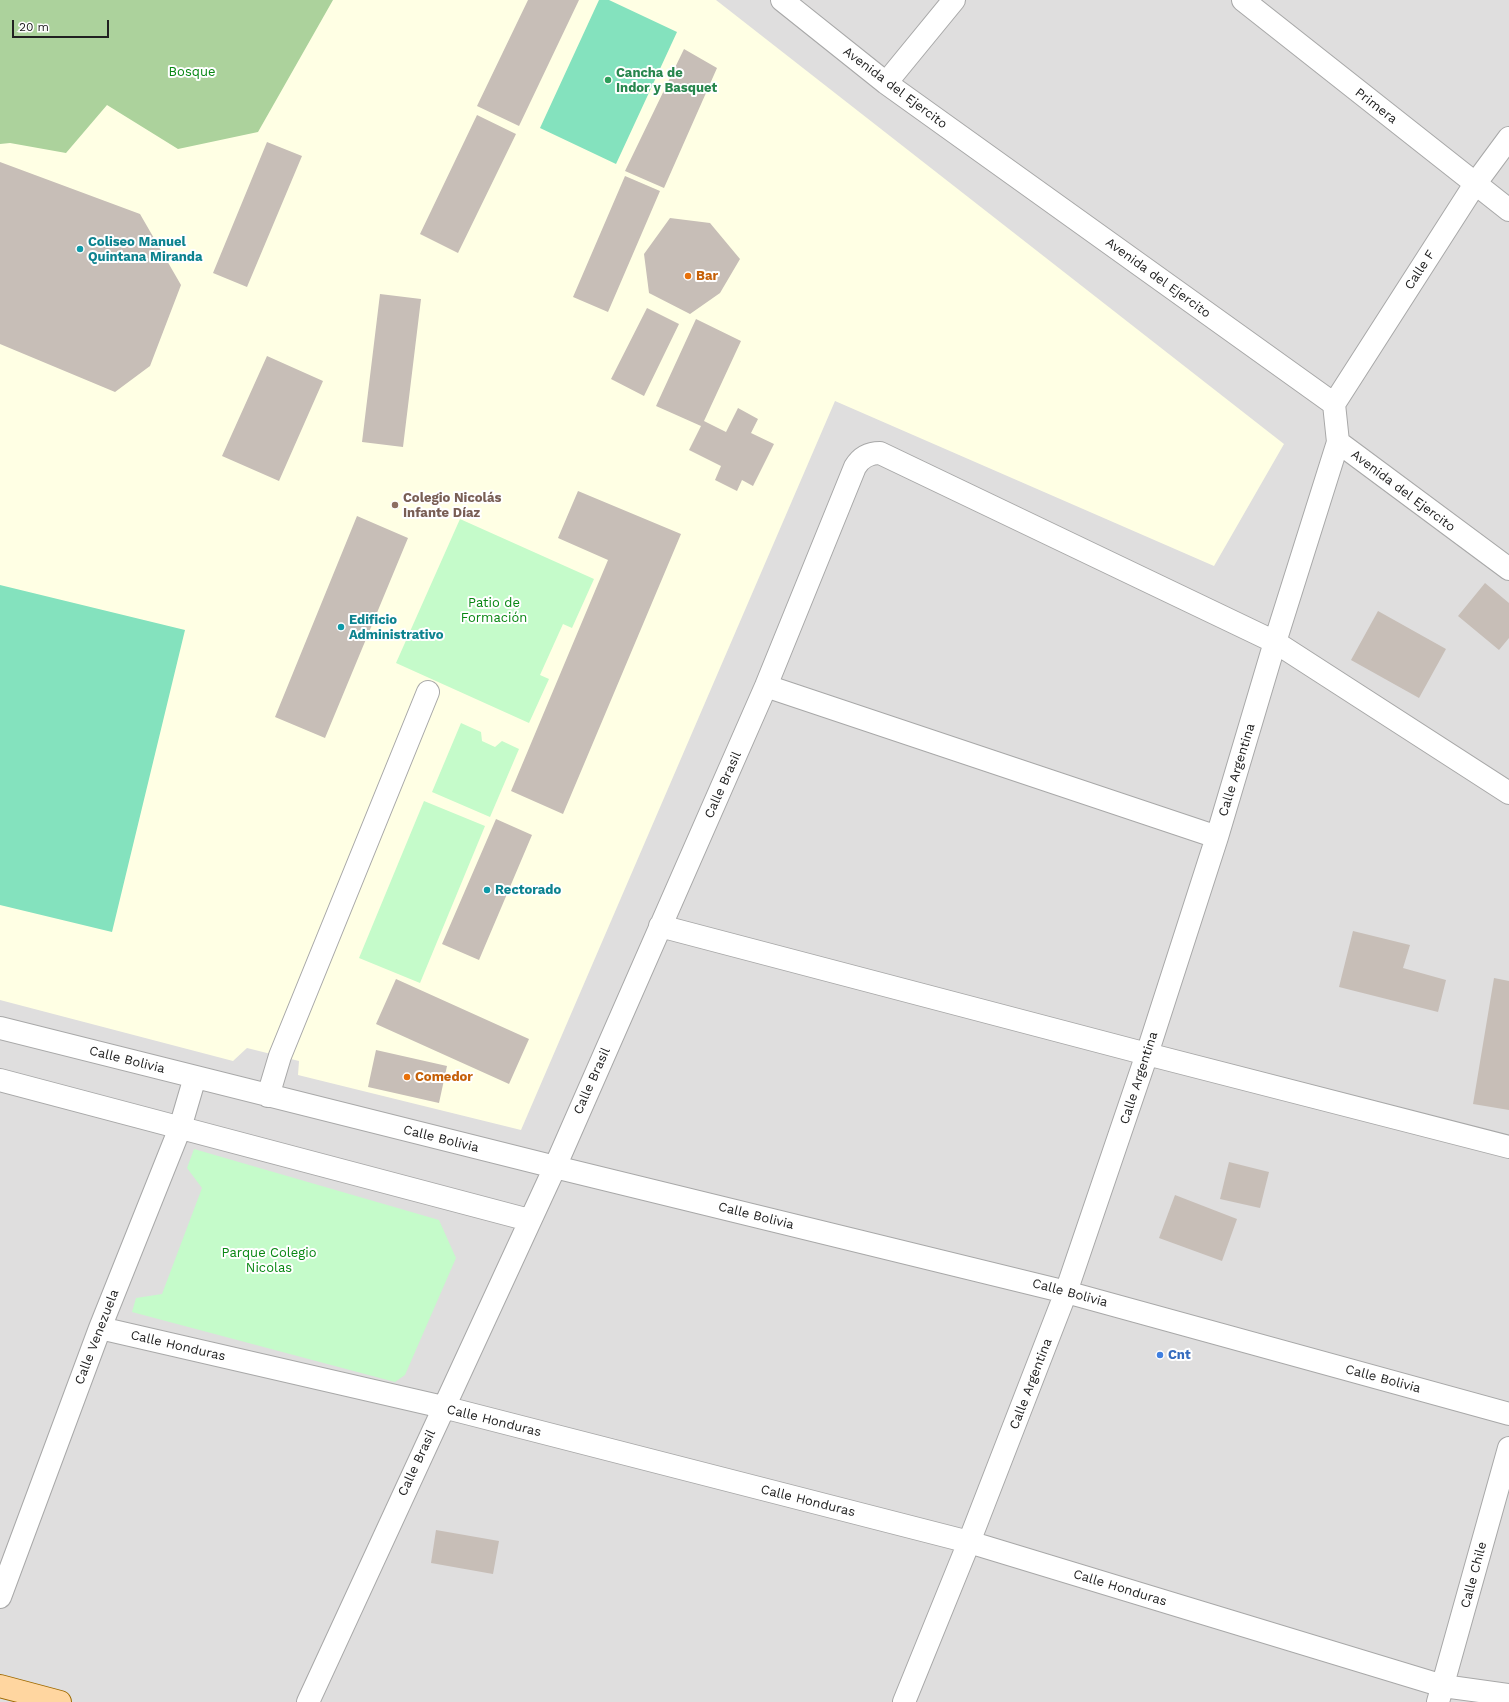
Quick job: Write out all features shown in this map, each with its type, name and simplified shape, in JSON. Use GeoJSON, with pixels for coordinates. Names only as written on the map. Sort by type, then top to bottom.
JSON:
{"type":"FeatureCollection","features":[{"type":"Feature","properties":{"kind":"main road"},"geometry":{"type":"LineString","coordinates":[[0,1686],[60,1702]]}},
{"type":"Feature","properties":{"kind":"street","name":"Avenida del Ejercito"},"geometry":{"type":"LineString","coordinates":[[782,0],[886,83],[1334,404],[1338,442],[1509,569]]}},
{"type":"Feature","properties":{"kind":"street"},"geometry":{"type":"LineString","coordinates":[[886,83],[954,0]]}},
{"type":"Feature","properties":{"kind":"street","name":"Primera"},"geometry":{"type":"LineString","coordinates":[[1243,0],[1509,210]]}},
{"type":"Feature","properties":{"kind":"street","name":"Calle F"},"geometry":{"type":"LineString","coordinates":[[1334,404],[1475,184],[1509,138]]}},
{"type":"Feature","properties":{"kind":"street","name":"Calle Argentina"},"geometry":{"type":"LineString","coordinates":[[904,1702],[969,1542],[1066,1292],[1147,1054],[1217,837],[1275,642],[1338,442]]}},
{"type":"Feature","properties":{"kind":"street","name":"Calle Brasil"},"geometry":{"type":"LineString","coordinates":[[308,1702],[529,1220],[555,1167],[766,686],[855,467],[864,456],[873,453],[880,453],[1275,642]]}},
{"type":"Feature","properties":{"kind":"street"},"geometry":{"type":"LineString","coordinates":[[1275,642],[1509,793]]}},
{"type":"Feature","properties":{"kind":"street"},"geometry":{"type":"LineString","coordinates":[[766,686],[1217,837]]}},
{"type":"Feature","properties":{"kind":"street"},"geometry":{"type":"LineString","coordinates":[[268,1096],[280,1056],[428,692]]}},
{"type":"Feature","properties":{"kind":"street"},"geometry":{"type":"LineString","coordinates":[[660,926],[1509,1147]]}},
{"type":"Feature","properties":{"kind":"street","name":"Calle Bolivia"},"geometry":{"type":"LineString","coordinates":[[0,1028],[268,1096],[1066,1292],[1509,1414]]}},
{"type":"Feature","properties":{"kind":"street","name":"Calle Venezuela"},"geometry":{"type":"LineString","coordinates":[[0,1597],[100,1328],[180,1128],[195,1077]]}},
{"type":"Feature","properties":{"kind":"street"},"geometry":{"type":"LineString","coordinates":[[0,1080],[529,1220]]}},
{"type":"Feature","properties":{"kind":"street","name":"Calle Honduras"},"geometry":{"type":"LineString","coordinates":[[100,1328],[443,1407],[969,1542],[1441,1694],[1509,1695]]}},
{"type":"Feature","properties":{"kind":"street","name":"Calle Chile"},"geometry":{"type":"LineString","coordinates":[[1441,1694],[1509,1448]]}},
{"type":"Feature","properties":{"kind":"shaded area"},"geometry":{"type":"Polygon","coordinates":[[[0,0],[1509,0],[1509,1702],[0,1702],[0,0]]]}},
{"type":"Feature","properties":{"kind":"shaded area","name":"Colegio Nicolás Infante Díaz"},"geometry":{"type":"Polygon","coordinates":[[[0,0],[716,0],[1284,444],[1214,566],[835,401],[521,1130],[298,1075],[299,1061],[247,1048],[233,1061],[0,1000],[0,0]]]}},
{"type":"Feature","properties":{"kind":"green space","name":"Bosque"},"geometry":{"type":"Polygon","coordinates":[[[0,0],[333,0],[258,132],[178,149],[107,105],[66,153],[10,143],[0,144],[0,0]]]}},
{"type":"Feature","properties":{"kind":"green space","name":"Cancha de Indor y Basquet"},"geometry":{"type":"Polygon","coordinates":[[[599,0],[609,0],[677,32],[616,164],[540,128],[599,0]]]}},
{"type":"Feature","properties":{"kind":"green space","name":"Patio de Formación"},"geometry":{"type":"Polygon","coordinates":[[[460,519],[594,579],[572,628],[563,624],[540,675],[549,679],[529,723],[396,663],[460,519]]]}},
{"type":"Feature","properties":{"kind":"green space"},"geometry":{"type":"Polygon","coordinates":[[[0,585],[185,630],[112,932],[0,905],[0,585]]]}},
{"type":"Feature","properties":{"kind":"green space"},"geometry":{"type":"Polygon","coordinates":[[[461,723],[481,732],[482,741],[495,747],[502,741],[519,749],[490,817],[432,792],[461,723]]]}},
{"type":"Feature","properties":{"kind":"green space"},"geometry":{"type":"Polygon","coordinates":[[[424,801],[485,826],[420,983],[359,958],[424,801]]]}},
{"type":"Feature","properties":{"kind":"green space","name":"Parque Colegio Nicolas"},"geometry":{"type":"Polygon","coordinates":[[[194,1149],[439,1220],[456,1258],[405,1375],[395,1382],[132,1312],[136,1298],[162,1294],[202,1188],[187,1168],[194,1149]]]}},
{"type":"Feature","properties":{"kind":"building"},"geometry":{"type":"Polygon","coordinates":[[[528,0],[579,0],[519,126],[477,106],[528,0]]]}},
{"type":"Feature","properties":{"kind":"building"},"geometry":{"type":"Polygon","coordinates":[[[684,49],[717,68],[664,188],[625,171],[684,49]]]}},
{"type":"Feature","properties":{"kind":"building"},"geometry":{"type":"Polygon","coordinates":[[[477,115],[516,134],[458,253],[420,234],[477,115]]]}},
{"type":"Feature","properties":{"kind":"building"},"geometry":{"type":"Polygon","coordinates":[[[267,142],[302,156],[247,287],[213,273],[267,142]]]}},
{"type":"Feature","properties":{"kind":"building","name":"Coliseo Manuel Quintana Miranda"},"geometry":{"type":"Polygon","coordinates":[[[0,162],[140,214],[181,285],[150,366],[115,392],[0,344],[0,162]]]}},
{"type":"Feature","properties":{"kind":"building"},"geometry":{"type":"Polygon","coordinates":[[[625,176],[660,191],[608,312],[573,297],[625,176]]]}},
{"type":"Feature","properties":{"kind":"building","name":"Bar"},"geometry":{"type":"Polygon","coordinates":[[[670,218],[710,223],[740,259],[720,293],[690,314],[649,293],[644,254],[670,218]]]}},
{"type":"Feature","properties":{"kind":"building"},"geometry":{"type":"Polygon","coordinates":[[[380,294],[421,299],[403,447],[362,442],[380,294]]]}},
{"type":"Feature","properties":{"kind":"building"},"geometry":{"type":"Polygon","coordinates":[[[647,308],[679,324],[644,396],[611,379],[647,308]]]}},
{"type":"Feature","properties":{"kind":"building"},"geometry":{"type":"Polygon","coordinates":[[[696,319],[741,341],[704,421],[726,432],[738,408],[758,419],[751,433],[774,444],[753,486],[742,480],[737,491],[715,480],[721,466],[689,450],[701,426],[656,406],[696,319]]]}},
{"type":"Feature","properties":{"kind":"building"},"geometry":{"type":"Polygon","coordinates":[[[267,356],[323,381],[279,481],[222,456],[267,356]]]}},
{"type":"Feature","properties":{"kind":"building"},"geometry":{"type":"Polygon","coordinates":[[[578,491],[681,534],[563,814],[511,791],[608,560],[558,538],[578,491]]]}},
{"type":"Feature","properties":{"kind":"building","name":"Edificio Administrativo"},"geometry":{"type":"Polygon","coordinates":[[[357,516],[408,538],[325,738],[275,717],[357,516]]]}},
{"type":"Feature","properties":{"kind":"building"},"geometry":{"type":"Polygon","coordinates":[[[1485,583],[1509,603],[1509,638],[1499,650],[1458,616],[1485,583]]]}},
{"type":"Feature","properties":{"kind":"building"},"geometry":{"type":"Polygon","coordinates":[[[1378,611],[1446,649],[1419,698],[1351,660],[1378,611]]]}},
{"type":"Feature","properties":{"kind":"building","name":"Rectorado"},"geometry":{"type":"Polygon","coordinates":[[[496,819],[532,835],[479,960],[442,944],[496,819]]]}},
{"type":"Feature","properties":{"kind":"building"},"geometry":{"type":"Polygon","coordinates":[[[1353,931],[1410,945],[1403,968],[1446,980],[1438,1012],[1339,987],[1353,931]]]}},
{"type":"Feature","properties":{"kind":"building"},"geometry":{"type":"Polygon","coordinates":[[[1494,978],[1509,981],[1509,1110],[1473,1104],[1494,978]]]}},
{"type":"Feature","properties":{"kind":"building"},"geometry":{"type":"Polygon","coordinates":[[[396,979],[529,1039],[509,1084],[376,1024],[396,979]]]}},
{"type":"Feature","properties":{"kind":"building","name":"Comedor"},"geometry":{"type":"Polygon","coordinates":[[[376,1050],[447,1066],[439,1103],[368,1087],[376,1050]]]}},
{"type":"Feature","properties":{"kind":"building"},"geometry":{"type":"Polygon","coordinates":[[[1229,1162],[1269,1172],[1260,1208],[1220,1199],[1229,1162]]]}},
{"type":"Feature","properties":{"kind":"building"},"geometry":{"type":"Polygon","coordinates":[[[1175,1195],[1237,1219],[1222,1261],[1159,1238],[1175,1195]]]}},
{"type":"Feature","properties":{"kind":"building"},"geometry":{"type":"Polygon","coordinates":[[[436,1530],[499,1541],[493,1574],[431,1563],[436,1530]]]}},
{"type":"Feature","properties":{"kind":"place","name":"Cancha de Indor y Basquet"},"geometry":{"type":"Point","coordinates":[608,80]}},
{"type":"Feature","properties":{"kind":"place","name":"Coliseo Manuel Quintana Miranda"},"geometry":{"type":"Point","coordinates":[80,249]}},
{"type":"Feature","properties":{"kind":"place","name":"Bar"},"geometry":{"type":"Point","coordinates":[688,276]}},
{"type":"Feature","properties":{"kind":"place","name":"Colegio Nicolás Infante Díaz"},"geometry":{"type":"Point","coordinates":[395,505]}},
{"type":"Feature","properties":{"kind":"place","name":"Edificio Administrativo"},"geometry":{"type":"Point","coordinates":[341,627]}},
{"type":"Feature","properties":{"kind":"place","name":"Rectorado"},"geometry":{"type":"Point","coordinates":[487,890]}},
{"type":"Feature","properties":{"kind":"place","name":"Comedor"},"geometry":{"type":"Point","coordinates":[407,1077]}},
{"type":"Feature","properties":{"kind":"place","name":"Cnt"},"geometry":{"type":"Point","coordinates":[1160,1355]}}]}
